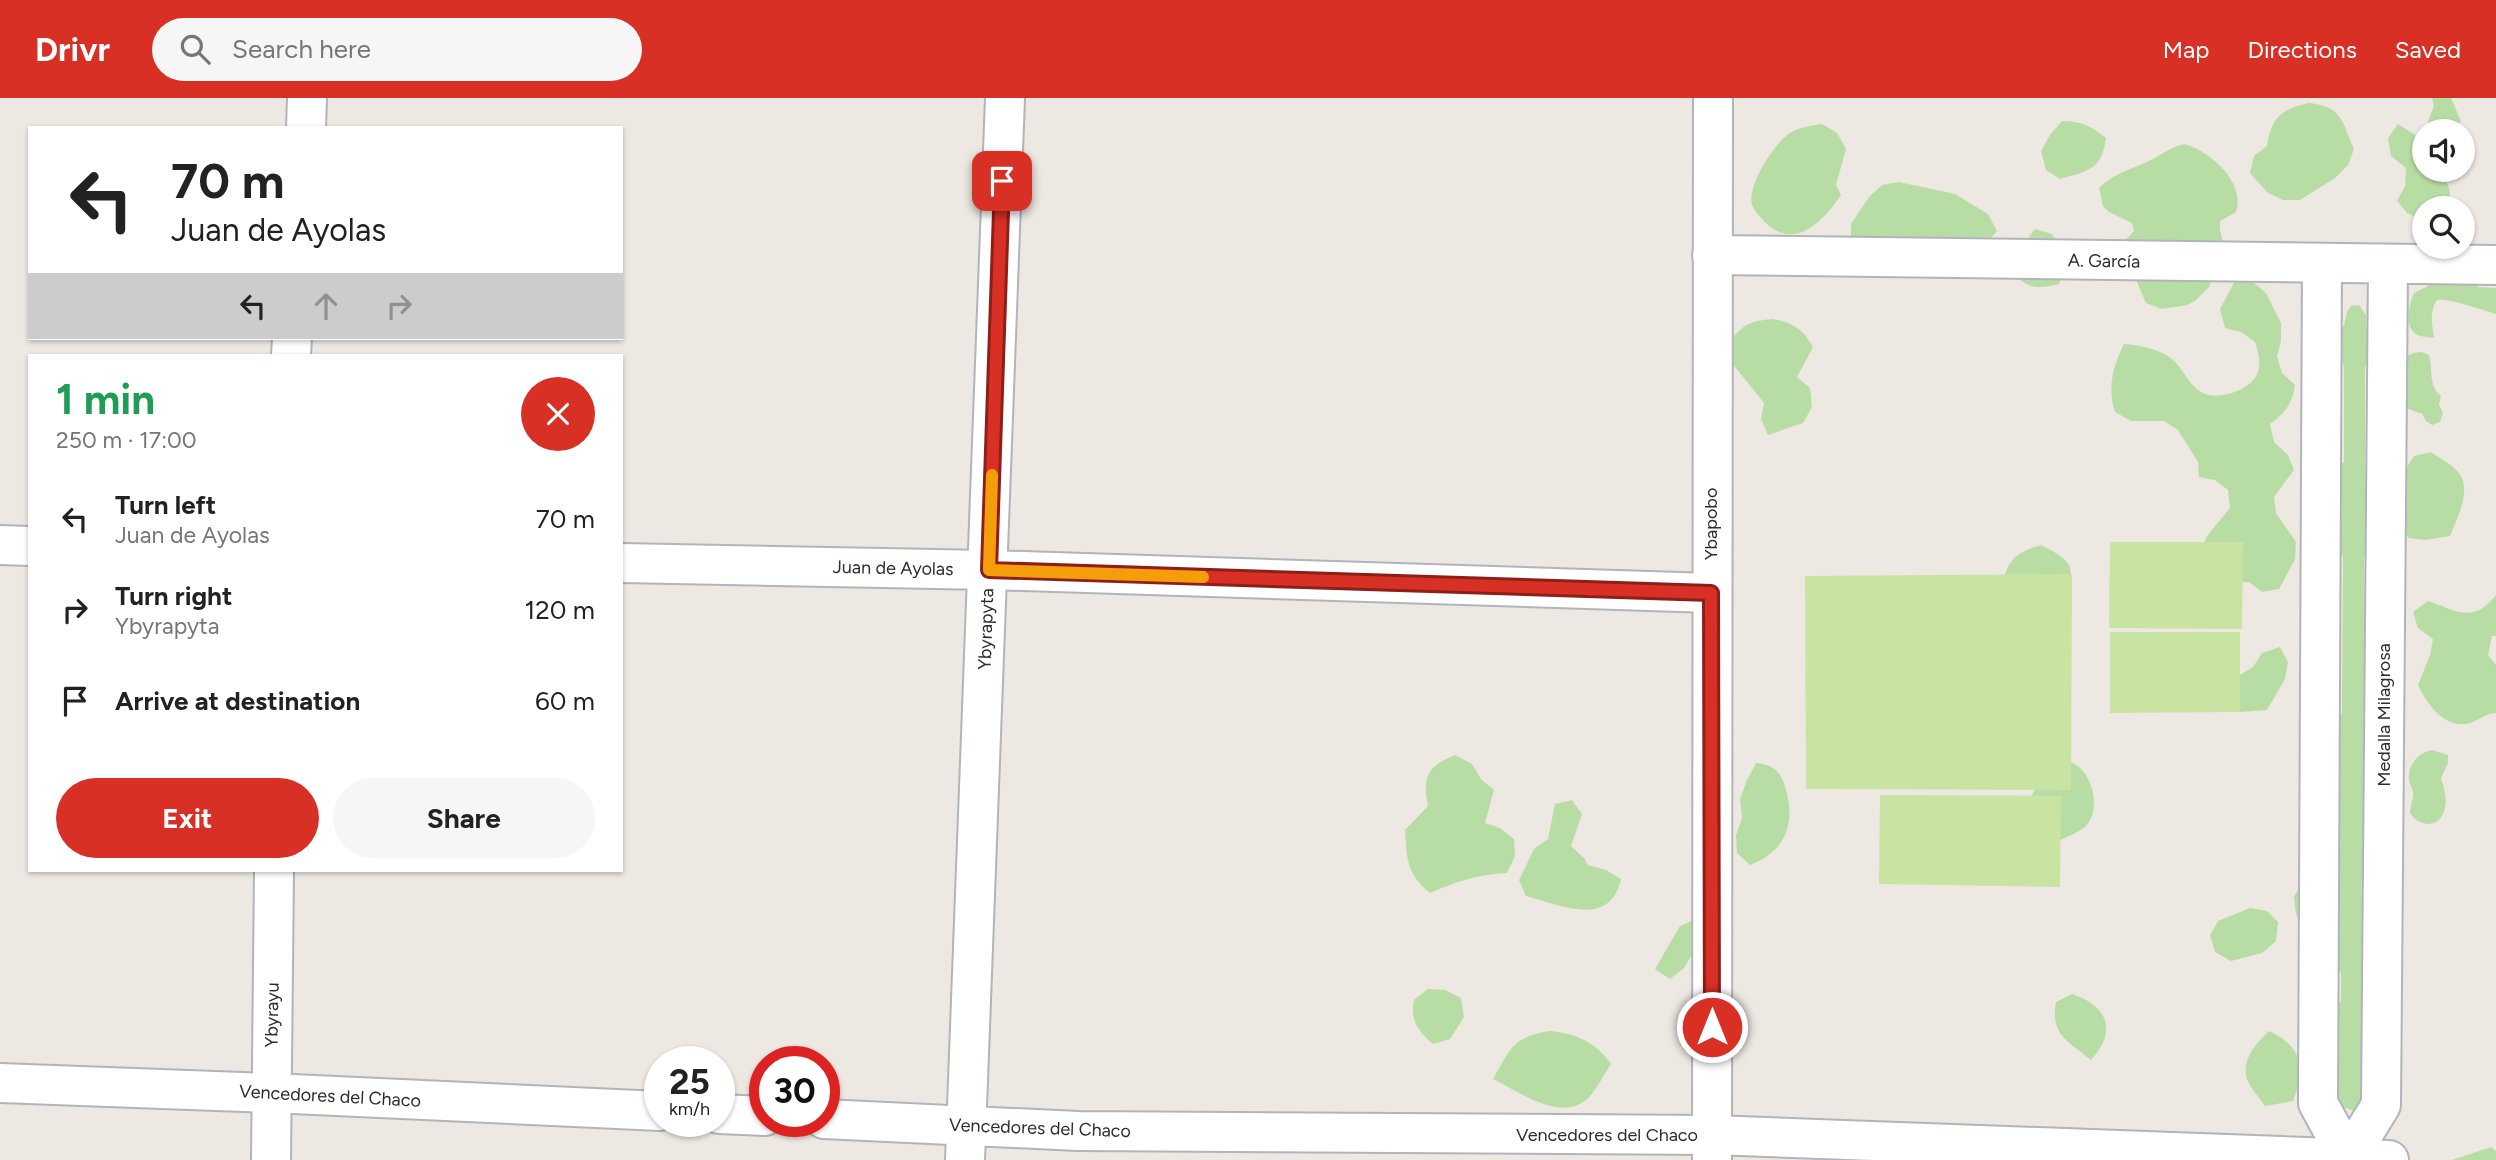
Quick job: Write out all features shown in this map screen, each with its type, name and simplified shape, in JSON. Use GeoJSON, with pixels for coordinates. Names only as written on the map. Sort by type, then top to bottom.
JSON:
{"type":"FeatureCollection","features":[{"type":"Feature","properties":{"kind":"street"},"geometry":{"type":"LineString","coordinates":[[306,126],[307,98]]}},
{"type":"Feature","properties":{"kind":"street","name":"Ybyrapyta"},"geometry":{"type":"LineString","coordinates":[[965,1143],[1005,98]]}},
{"type":"Feature","properties":{"kind":"street","name":"Ybapobo"},"geometry":{"type":"LineString","coordinates":[[1712,1148],[1713,98]]}},
{"type":"Feature","properties":{"kind":"street","name":"A. García"},"geometry":{"type":"LineString","coordinates":[[1712,255],[2496,265]]}},
{"type":"Feature","properties":{"kind":"street"},"geometry":{"type":"LineString","coordinates":[[2322,264],[2318,1103],[2349,1159]]}},
{"type":"Feature","properties":{"kind":"street","name":"Medalla Milagrosa"},"geometry":{"type":"LineString","coordinates":[[2349,1159],[2381,1105],[2388,264]]}},
{"type":"Feature","properties":{"kind":"street"},"geometry":{"type":"LineString","coordinates":[[0,545],[28,546]]}},
{"type":"Feature","properties":{"kind":"street","name":"Juan de Ayolas"},"geometry":{"type":"LineString","coordinates":[[623,563],[989,570],[1711,593]]}},
{"type":"Feature","properties":{"kind":"street","name":"Ybyrayu"},"geometry":{"type":"LineString","coordinates":[[271,1160],[274,872]]}},
{"type":"Feature","properties":{"kind":"street","name":"Vencedores del Chaco"},"geometry":{"type":"LineString","coordinates":[[0,1083],[644,1110]]}},
{"type":"Feature","properties":{"kind":"street","name":"Vencedores del Chaco"},"geometry":{"type":"LineString","coordinates":[[840,1122],[965,1143],[1078,1131],[1712,1148],[2389,1160]]}},
{"type":"Feature","properties":{"kind":"green space"},"geometry":{"type":"Polygon","coordinates":[[[2432,98],[2451,98],[2460,119],[2429,119],[2434,106],[2432,98]]]}},
{"type":"Feature","properties":{"kind":"green space"},"geometry":{"type":"Polygon","coordinates":[[[2309,103],[2335,112],[2354,149],[2348,165],[2335,178],[2300,200],[2283,200],[2268,193],[2250,173],[2254,156],[2267,146],[2271,128],[2279,116],[2285,111],[2309,103]]]}},
{"type":"Feature","properties":{"kind":"green space"},"geometry":{"type":"Polygon","coordinates":[[[2062,121],[2085,125],[2106,138],[2101,157],[2092,168],[2060,179],[2046,170],[2041,151],[2062,121]]]}},
{"type":"Feature","properties":{"kind":"green space"},"geometry":{"type":"Polygon","coordinates":[[[1822,124],[1837,133],[1846,149],[1836,185],[1841,195],[1825,215],[1806,230],[1785,234],[1774,230],[1753,207],[1751,199],[1757,178],[1769,156],[1790,133],[1822,124]]]}},
{"type":"Feature","properties":{"kind":"green space"},"geometry":{"type":"Polygon","coordinates":[[[2398,124],[2412,133],[2412,182],[2446,182],[2450,196],[2412,196],[2412,215],[2407,213],[2397,201],[2405,186],[2406,168],[2391,156],[2388,138],[2398,124]]]}},
{"type":"Feature","properties":{"kind":"green space"},"geometry":{"type":"Polygon","coordinates":[[[2184,144],[2204,153],[2224,169],[2236,190],[2238,201],[2236,212],[2220,221],[2224,246],[2209,287],[2187,305],[2162,309],[2146,303],[2121,245],[2134,231],[2132,223],[2109,212],[2103,206],[2099,188],[2118,174],[2184,144]]]}},
{"type":"Feature","properties":{"kind":"green space"},"geometry":{"type":"Polygon","coordinates":[[[1899,182],[1955,194],[1988,214],[1997,231],[1965,267],[1851,243],[1851,224],[1869,197],[1882,185],[1899,182]]]}},
{"type":"Feature","properties":{"kind":"green space"},"geometry":{"type":"Polygon","coordinates":[[[2035,229],[2052,234],[2060,247],[2064,264],[2059,284],[2037,287],[2027,285],[2018,278],[2023,245],[2035,229]]]}},
{"type":"Feature","properties":{"kind":"green space"},"geometry":{"type":"Polygon","coordinates":[[[2464,278],[2479,287],[2496,288],[2496,314],[2457,302],[2437,300],[2432,314],[2434,338],[2420,336],[2412,331],[2409,315],[2414,293],[2436,282],[2464,278]]]}},
{"type":"Feature","properties":{"kind":"green space"},"geometry":{"type":"Polygon","coordinates":[[[2236,279],[2253,282],[2266,293],[2281,323],[2281,341],[2277,357],[2282,373],[2295,385],[2287,407],[2270,424],[2274,442],[2288,455],[2294,470],[2274,497],[2276,513],[2296,542],[2295,559],[2279,589],[2262,592],[2249,582],[2213,583],[2200,551],[2207,536],[2230,508],[2228,490],[2215,480],[2199,477],[2198,462],[2178,430],[2164,421],[2131,421],[2115,412],[2111,394],[2114,369],[2124,344],[2165,354],[2175,362],[2193,386],[2209,395],[2229,394],[2249,384],[2257,374],[2259,366],[2255,342],[2241,332],[2225,328],[2220,309],[2236,279]]]}},
{"type":"Feature","properties":{"kind":"green space"},"geometry":{"type":"Polygon","coordinates":[[[2359,305],[2366,315],[2366,326],[2375,332],[2374,351],[2365,367],[2365,468],[2371,479],[2365,513],[2370,546],[2364,556],[2364,718],[2367,720],[2368,854],[2362,889],[2367,923],[2362,937],[2362,1008],[2367,1019],[2365,1090],[2359,1107],[2354,1111],[2343,1107],[2340,1100],[2329,1096],[2329,1012],[2341,1002],[2341,972],[2304,949],[2304,931],[2296,914],[2294,897],[2313,861],[2333,717],[2342,714],[2343,556],[2329,548],[2336,467],[2344,462],[2344,366],[2334,346],[2349,309],[2359,305]]]}},
{"type":"Feature","properties":{"kind":"green space"},"geometry":{"type":"Polygon","coordinates":[[[1773,319],[1797,328],[1813,347],[1797,377],[1810,388],[1812,407],[1803,423],[1768,435],[1761,419],[1764,403],[1732,363],[1728,345],[1746,325],[1773,319]]]}},
{"type":"Feature","properties":{"kind":"green space"},"geometry":{"type":"Polygon","coordinates":[[[2422,352],[2429,355],[2434,387],[2441,396],[2439,405],[2443,413],[2440,422],[2432,425],[2422,414],[2406,408],[2405,357],[2422,352]]]}},
{"type":"Feature","properties":{"kind":"green space"},"geometry":{"type":"Polygon","coordinates":[[[2431,452],[2449,464],[2462,479],[2464,495],[2460,513],[2450,536],[2425,540],[2408,538],[2403,521],[2407,505],[2400,488],[2404,472],[2414,456],[2431,452]]]}},
{"type":"Feature","properties":{"kind":"green space"},"geometry":{"type":"Polygon","coordinates":[[[2110,542],[2243,542],[2242,629],[2109,628],[2110,542]]]}},
{"type":"Feature","properties":{"kind":"green space"},"geometry":{"type":"Polygon","coordinates":[[[2041,545],[2063,558],[2071,570],[2059,608],[2003,580],[2016,556],[2041,545]]]}},
{"type":"Feature","properties":{"kind":"green space"},"geometry":{"type":"Polygon","coordinates":[[[2072,574],[2071,790],[1806,789],[1805,576],[2072,574]]]}},
{"type":"Feature","properties":{"kind":"green space"},"geometry":{"type":"Polygon","coordinates":[[[2496,595],[2496,636],[2492,636],[2488,655],[2496,665],[2496,713],[2470,723],[2453,723],[2438,714],[2418,685],[2430,655],[2433,639],[2418,628],[2413,612],[2428,601],[2464,613],[2472,612],[2480,610],[2496,595]]]}},
{"type":"Feature","properties":{"kind":"green space"},"geometry":{"type":"Polygon","coordinates":[[[2110,632],[2240,632],[2240,712],[2110,713],[2110,632]]]}},
{"type":"Feature","properties":{"kind":"green space"},"geometry":{"type":"Polygon","coordinates":[[[2280,647],[2288,662],[2285,679],[2267,710],[2240,712],[2226,701],[2238,676],[2253,667],[2262,653],[2280,647]]]}},
{"type":"Feature","properties":{"kind":"green space"},"geometry":{"type":"Polygon","coordinates":[[[2433,750],[2448,755],[2448,763],[2441,778],[2446,803],[2438,821],[2428,824],[2418,821],[2410,813],[2413,795],[2409,778],[2416,758],[2433,750]]]}},
{"type":"Feature","properties":{"kind":"green space"},"geometry":{"type":"Polygon","coordinates":[[[1455,755],[1472,764],[1481,779],[1494,790],[1485,823],[1500,828],[1514,839],[1515,856],[1507,873],[1467,879],[1430,893],[1416,879],[1409,865],[1405,830],[1428,806],[1426,787],[1433,768],[1455,755]]]}},
{"type":"Feature","properties":{"kind":"green space"},"geometry":{"type":"Polygon","coordinates":[[[2057,760],[2073,763],[2085,774],[2092,790],[2094,807],[2087,825],[2056,842],[2026,807],[2043,774],[2057,760]]]}},
{"type":"Feature","properties":{"kind":"green space"},"geometry":{"type":"Polygon","coordinates":[[[1756,763],[1773,768],[1782,778],[1790,814],[1785,835],[1779,845],[1772,853],[1750,865],[1737,853],[1736,835],[1742,818],[1740,799],[1756,763]]]}},
{"type":"Feature","properties":{"kind":"green space"},"geometry":{"type":"Polygon","coordinates":[[[1880,795],[2061,796],[2060,887],[1879,884],[1880,795]]]}},
{"type":"Feature","properties":{"kind":"green space"},"geometry":{"type":"Polygon","coordinates":[[[1572,800],[1582,814],[1571,846],[1585,859],[1587,865],[1606,870],[1621,879],[1615,894],[1606,904],[1595,909],[1569,908],[1526,896],[1519,880],[1534,849],[1548,839],[1555,804],[1572,800]]]}},
{"type":"Feature","properties":{"kind":"green space"},"geometry":{"type":"Polygon","coordinates":[[[2250,908],[2267,911],[2278,922],[2276,941],[2262,953],[2231,961],[2215,952],[2210,935],[2218,921],[2250,908]]]}},
{"type":"Feature","properties":{"kind":"green space"},"geometry":{"type":"Polygon","coordinates":[[[1696,919],[1709,947],[1693,953],[1684,968],[1670,979],[1655,969],[1680,926],[1696,919]]]}},
{"type":"Feature","properties":{"kind":"green space"},"geometry":{"type":"Polygon","coordinates":[[[1428,989],[1445,990],[1461,998],[1464,1017],[1450,1039],[1433,1044],[1419,1029],[1413,1013],[1414,1000],[1428,989]]]}},
{"type":"Feature","properties":{"kind":"green space"},"geometry":{"type":"Polygon","coordinates":[[[2072,994],[2094,1005],[2105,1021],[2104,1040],[2091,1060],[2068,1042],[2058,1030],[2056,1002],[2072,994]]]}},
{"type":"Feature","properties":{"kind":"green space"},"geometry":{"type":"Polygon","coordinates":[[[1549,1031],[1568,1034],[1592,1044],[1611,1064],[1590,1096],[1579,1104],[1555,1107],[1529,1098],[1493,1079],[1519,1041],[1549,1031]]]}},
{"type":"Feature","properties":{"kind":"green space"},"geometry":{"type":"Polygon","coordinates":[[[2269,1031],[2295,1051],[2300,1068],[2293,1101],[2265,1106],[2249,1084],[2246,1069],[2252,1051],[2269,1031]]]}},
{"type":"Feature","properties":{"kind":"green space"},"geometry":{"type":"Polygon","coordinates":[[[2491,1147],[2496,1151],[2496,1160],[2452,1160],[2491,1147]]]}},
{"type":"Feature","properties":{"kind":"slow traffic"},"geometry":{"type":"LineString","coordinates":[[992,475],[989,570],[1203,577]]}},
{"type":"Feature","properties":{"kind":"route"},"geometry":{"type":"LineString","coordinates":[[1002,181],[989,570],[1711,593],[1712,1027]]}}]}
